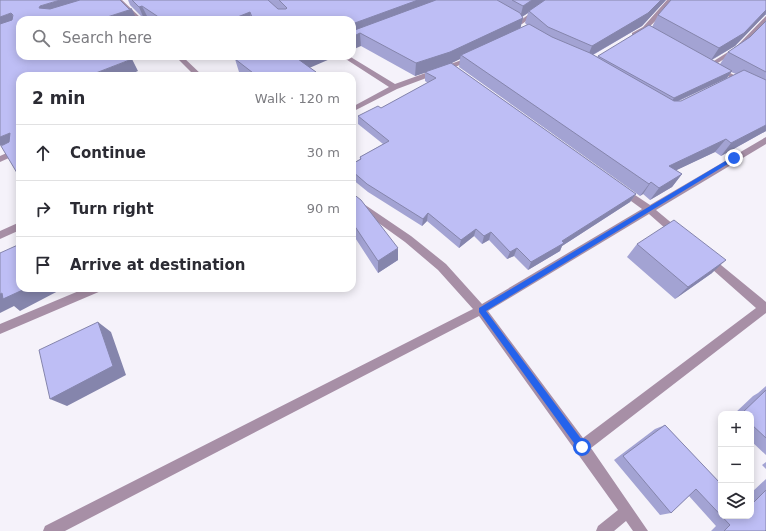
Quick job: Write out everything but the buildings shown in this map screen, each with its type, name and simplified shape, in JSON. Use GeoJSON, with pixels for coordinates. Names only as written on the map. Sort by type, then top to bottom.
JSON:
{"type":"FeatureCollection","features":[{"type":"Feature","properties":{"kind":"street"},"geometry":{"type":"LineString","coordinates":[[513,19],[521,25],[553,0]]}},
{"type":"Feature","properties":{"kind":"street"},"geometry":{"type":"LineString","coordinates":[[626,39],[649,29],[670,0]]}},
{"type":"Feature","properties":{"kind":"street"},"geometry":{"type":"LineString","coordinates":[[109,2],[122,2],[136,16]]}},
{"type":"Feature","properties":{"kind":"street"},"geometry":{"type":"LineString","coordinates":[[766,18],[738,48],[708,63],[733,79],[766,95]]}},
{"type":"Feature","properties":{"kind":"street"},"geometry":{"type":"LineString","coordinates":[[356,108],[394,87],[454,70],[478,55]]}},
{"type":"Feature","properties":{"kind":"street"},"geometry":{"type":"LineString","coordinates":[[182,60],[195,72]]}},
{"type":"Feature","properties":{"kind":"street"},"geometry":{"type":"LineString","coordinates":[[350,60],[394,87]]}},
{"type":"Feature","properties":{"kind":"street"},"geometry":{"type":"LineString","coordinates":[[50,531],[481,310],[766,140]]}},
{"type":"Feature","properties":{"kind":"street"},"geometry":{"type":"LineString","coordinates":[[0,159],[16,152]]}},
{"type":"Feature","properties":{"kind":"street"},"geometry":{"type":"LineString","coordinates":[[618,187],[650,210],[686,241]]}},
{"type":"Feature","properties":{"kind":"street"},"geometry":{"type":"LineString","coordinates":[[356,201],[408,239],[442,267],[481,310],[642,531]]}},
{"type":"Feature","properties":{"kind":"street"},"geometry":{"type":"LineString","coordinates":[[0,236],[16,228]]}},
{"type":"Feature","properties":{"kind":"street"},"geometry":{"type":"LineString","coordinates":[[582,447],[765,308],[698,252]]}},
{"type":"Feature","properties":{"kind":"street"},"geometry":{"type":"LineString","coordinates":[[0,329],[88,292]]}},
{"type":"Feature","properties":{"kind":"street"},"geometry":{"type":"LineString","coordinates":[[603,531],[627,511]]}},
{"type":"Feature","properties":{"kind":"route"},"geometry":{"type":"LineString","coordinates":[[582,447],[481,310],[650,210],[734,158]]}}]}
